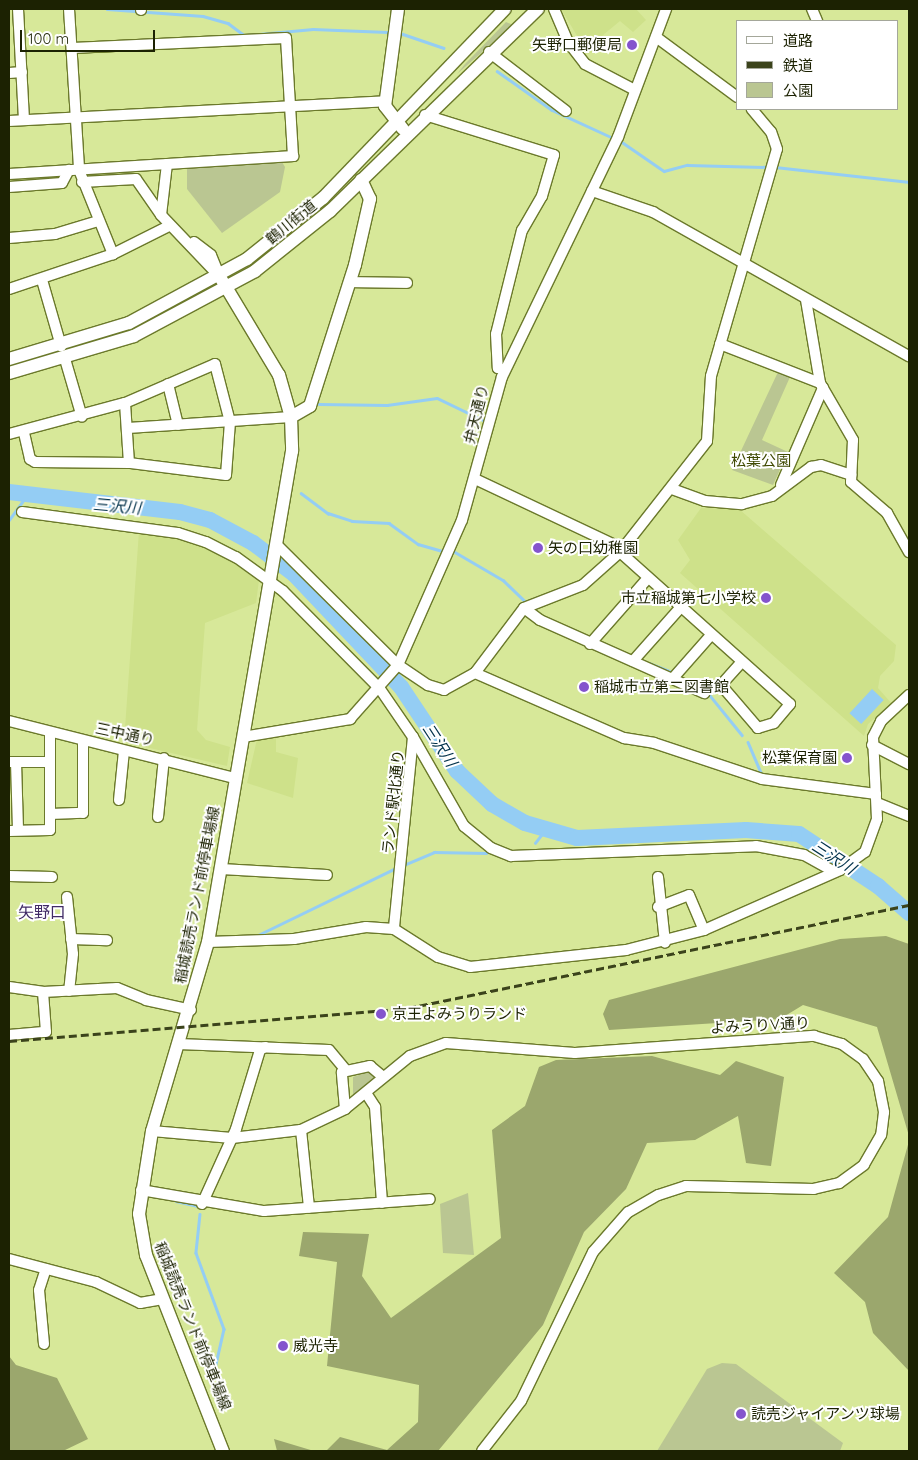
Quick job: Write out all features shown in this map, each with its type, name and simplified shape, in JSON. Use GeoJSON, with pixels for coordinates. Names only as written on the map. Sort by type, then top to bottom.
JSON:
{"type":"FeatureCollection","features":[{"type":"Feature","properties":{"kind":"main road"},"geometry":{"type":"LineString","coordinates":[[398,9],[386,101],[388,113],[408,133]]}},
{"type":"Feature","properties":{"kind":"main road"},"geometry":{"type":"LineString","coordinates":[[506,9],[514,21],[534,9]]}},
{"type":"Feature","properties":{"kind":"main road","name":"鶴川街道"},"geometry":{"type":"LineString","coordinates":[[9,359],[61,346],[146,316],[220,277],[297,222],[398,123],[506,9]]}},
{"type":"Feature","properties":{"kind":"main road","name":"鶴川街道"},"geometry":{"type":"LineString","coordinates":[[9,372],[65,359],[152,328],[227,288],[293,243],[361,180],[489,52],[538,9]]}},
{"type":"Feature","properties":{"kind":"main road"},"geometry":{"type":"LineString","coordinates":[[291,417],[310,406],[350,282],[370,199],[361,180]]}},
{"type":"Feature","properties":{"kind":"main road","name":"稲城読売ランド前停車場線"},"geometry":{"type":"LineString","coordinates":[[220,277],[274,365],[291,417],[291,462],[208,942],[191,1010],[178,1044],[152,1131],[141,1190],[143,1244],[190,1370],[205,1395],[223,1451]]}},
{"type":"Feature","properties":{"kind":"street"},"geometry":{"type":"LineString","coordinates":[[18,9],[24,120]]}},
{"type":"Feature","properties":{"kind":"street"},"geometry":{"type":"LineString","coordinates":[[69,9],[76,118],[74,170],[82,182],[113,254]]}},
{"type":"Feature","properties":{"kind":"street"},"geometry":{"type":"LineString","coordinates":[[554,9],[568,42],[585,64],[635,90]]}},
{"type":"Feature","properties":{"kind":"street","name":"弁天通り"},"geometry":{"type":"LineString","coordinates":[[243,737],[350,719],[380,689],[398,665],[475,479],[504,370],[592,191],[635,90],[666,9]]}},
{"type":"Feature","properties":{"kind":"street"},"geometry":{"type":"LineString","coordinates":[[656,37],[736,96]]}},
{"type":"Feature","properties":{"kind":"street"},"geometry":{"type":"LineString","coordinates":[[9,174],[293,156],[286,38],[72,48]]}},
{"type":"Feature","properties":{"kind":"street"},"geometry":{"type":"LineString","coordinates":[[489,52],[566,110]]}},
{"type":"Feature","properties":{"kind":"street"},"geometry":{"type":"LineString","coordinates":[[9,73],[22,72]]}},
{"type":"Feature","properties":{"kind":"street"},"geometry":{"type":"LineString","coordinates":[[9,121],[290,108],[386,101]]}},
{"type":"Feature","properties":{"kind":"street"},"geometry":{"type":"LineString","coordinates":[[277,547],[398,665],[428,685],[444,690],[475,673],[524,608],[583,585],[621,551],[672,489],[707,441],[711,376],[775,167],[775,141],[754,110]]}},
{"type":"Feature","properties":{"kind":"street"},"geometry":{"type":"LineString","coordinates":[[425,115],[554,155],[542,196],[522,230],[496,334],[498,368],[504,370]]}},
{"type":"Feature","properties":{"kind":"street"},"geometry":{"type":"LineString","coordinates":[[161,215],[167,164]]}},
{"type":"Feature","properties":{"kind":"street"},"geometry":{"type":"LineString","coordinates":[[9,187],[62,183],[74,170]]}},
{"type":"Feature","properties":{"kind":"street"},"geometry":{"type":"LineString","coordinates":[[82,182],[136,179],[169,226],[182,237],[211,255],[220,277]]}},
{"type":"Feature","properties":{"kind":"street"},"geometry":{"type":"LineString","coordinates":[[592,191],[653,212],[806,300],[827,306],[909,356]]}},
{"type":"Feature","properties":{"kind":"street"},"geometry":{"type":"LineString","coordinates":[[9,238],[55,234],[98,221]]}},
{"type":"Feature","properties":{"kind":"street"},"geometry":{"type":"LineString","coordinates":[[9,289],[42,280],[113,254],[169,226]]}},
{"type":"Feature","properties":{"kind":"street"},"geometry":{"type":"LineString","coordinates":[[42,280],[61,346]]}},
{"type":"Feature","properties":{"kind":"street"},"geometry":{"type":"LineString","coordinates":[[350,282],[408,283]]}},
{"type":"Feature","properties":{"kind":"street"},"geometry":{"type":"LineString","coordinates":[[806,300],[822,386],[853,440],[851,482],[887,513],[909,552]]}},
{"type":"Feature","properties":{"kind":"street"},"geometry":{"type":"LineString","coordinates":[[720,344],[822,386]]}},
{"type":"Feature","properties":{"kind":"street"},"geometry":{"type":"LineString","coordinates":[[65,359],[82,417]]}},
{"type":"Feature","properties":{"kind":"street"},"geometry":{"type":"LineString","coordinates":[[9,434],[82,417],[125,403],[215,364],[230,422],[226,475],[128,463],[35,462],[30,459],[24,432]]}},
{"type":"Feature","properties":{"kind":"street"},"geometry":{"type":"LineString","coordinates":[[168,384],[178,425]]}},
{"type":"Feature","properties":{"kind":"street"},"geometry":{"type":"LineString","coordinates":[[672,489],[705,501],[742,504],[772,496],[781,485],[822,386]]}},
{"type":"Feature","properties":{"kind":"street"},"geometry":{"type":"LineString","coordinates":[[125,403],[128,428],[128,463]]}},
{"type":"Feature","properties":{"kind":"street"},"geometry":{"type":"LineString","coordinates":[[128,428],[291,417]]}},
{"type":"Feature","properties":{"kind":"street"},"geometry":{"type":"LineString","coordinates":[[781,485],[821,465],[851,475]]}},
{"type":"Feature","properties":{"kind":"street"},"geometry":{"type":"LineString","coordinates":[[475,479],[621,551],[648,578],[790,704],[774,724],[758,728],[721,685],[742,662]]}},
{"type":"Feature","properties":{"kind":"street","name":"ランド駅北通り"},"geometry":{"type":"LineString","coordinates":[[22,512],[178,533],[236,557],[272,578],[380,689],[414,737],[394,929]]}},
{"type":"Feature","properties":{"kind":"street"},"geometry":{"type":"LineString","coordinates":[[590,644],[648,578]]}},
{"type":"Feature","properties":{"kind":"street"},"geometry":{"type":"LineString","coordinates":[[633,661],[681,607]]}},
{"type":"Feature","properties":{"kind":"street"},"geometry":{"type":"LineString","coordinates":[[524,608],[590,644],[674,677],[704,693]]}},
{"type":"Feature","properties":{"kind":"street"},"geometry":{"type":"LineString","coordinates":[[674,677],[711,634]]}},
{"type":"Feature","properties":{"kind":"street"},"geometry":{"type":"LineString","coordinates":[[475,673],[624,738],[654,743],[762,779],[877,798],[909,816]]}},
{"type":"Feature","properties":{"kind":"street"},"geometry":{"type":"LineString","coordinates":[[208,942],[286,940],[366,927],[394,929],[438,957],[470,967],[665,943],[704,930],[838,871],[858,859],[876,828],[877,798],[872,744],[881,721],[909,695]]}},
{"type":"Feature","properties":{"kind":"street","name":"三中通り"},"geometry":{"type":"LineString","coordinates":[[9,721],[124,751],[164,758],[235,778]]}},
{"type":"Feature","properties":{"kind":"street"},"geometry":{"type":"LineString","coordinates":[[49,762],[13,762],[14,830],[50,830],[50,732]]}},
{"type":"Feature","properties":{"kind":"street"},"geometry":{"type":"LineString","coordinates":[[414,737],[464,826],[491,848],[511,856],[756,846],[804,855],[838,871]]}},
{"type":"Feature","properties":{"kind":"street"},"geometry":{"type":"LineString","coordinates":[[50,814],[82,813],[83,740]]}},
{"type":"Feature","properties":{"kind":"street"},"geometry":{"type":"LineString","coordinates":[[872,744],[909,764]]}},
{"type":"Feature","properties":{"kind":"street"},"geometry":{"type":"LineString","coordinates":[[119,800],[124,751]]}},
{"type":"Feature","properties":{"kind":"street"},"geometry":{"type":"LineString","coordinates":[[158,817],[164,758]]}},
{"type":"Feature","properties":{"kind":"street"},"geometry":{"type":"LineString","coordinates":[[221,869],[327,875]]}},
{"type":"Feature","properties":{"kind":"street"},"geometry":{"type":"LineString","coordinates":[[9,876],[52,877]]}},
{"type":"Feature","properties":{"kind":"street"},"geometry":{"type":"LineString","coordinates":[[658,877],[658,907],[665,943]]}},
{"type":"Feature","properties":{"kind":"street"},"geometry":{"type":"LineString","coordinates":[[658,907],[689,895],[704,930]]}},
{"type":"Feature","properties":{"kind":"street"},"geometry":{"type":"LineString","coordinates":[[68,897],[71,939],[69,991]]}},
{"type":"Feature","properties":{"kind":"street"},"geometry":{"type":"LineString","coordinates":[[71,939],[107,940]]}},
{"type":"Feature","properties":{"kind":"street"},"geometry":{"type":"LineString","coordinates":[[9,987],[43,992],[117,988],[146,1000],[191,1010]]}},
{"type":"Feature","properties":{"kind":"street"},"geometry":{"type":"LineString","coordinates":[[9,1036],[46,1032],[43,992]]}},
{"type":"Feature","properties":{"kind":"street","name":"よみうりV通り"},"geometry":{"type":"LineString","coordinates":[[152,1131],[232,1138],[301,1130],[345,1109],[410,1056],[446,1043],[575,1053],[814,1036],[854,1051],[872,1070],[881,1089],[884,1123],[877,1146],[864,1165],[839,1183],[807,1190],[686,1186],[646,1200],[624,1215],[593,1252],[521,1401],[482,1451]]}},
{"type":"Feature","properties":{"kind":"street"},"geometry":{"type":"LineString","coordinates":[[178,1044],[329,1050],[346,1070]]}},
{"type":"Feature","properties":{"kind":"street"},"geometry":{"type":"LineString","coordinates":[[202,1204],[232,1138],[260,1050],[265,1047]]}},
{"type":"Feature","properties":{"kind":"street"},"geometry":{"type":"LineString","coordinates":[[345,1109],[340,1076],[346,1070],[370,1066],[383,1077]]}},
{"type":"Feature","properties":{"kind":"street"},"geometry":{"type":"LineString","coordinates":[[366,1093],[375,1106],[382,1203]]}},
{"type":"Feature","properties":{"kind":"street"},"geometry":{"type":"LineString","coordinates":[[301,1130],[309,1208]]}},
{"type":"Feature","properties":{"kind":"street"},"geometry":{"type":"LineString","coordinates":[[141,1190],[202,1204],[264,1211],[430,1199]]}},
{"type":"Feature","properties":{"kind":"street"},"geometry":{"type":"LineString","coordinates":[[9,1260],[96,1282],[140,1303],[164,1299]]}},
{"type":"Feature","properties":{"kind":"street"},"geometry":{"type":"LineString","coordinates":[[44,1344],[39,1290],[46,1269]]}},
{"type":"Feature","properties":{"kind":"shaded area"},"geometry":{"type":"Polygon","coordinates":[[[561,9],[636,9],[646,20],[633,32],[620,21],[603,35],[597,50],[588,54],[561,9]]]}},
{"type":"Feature","properties":{"kind":"shaded area"},"geometry":{"type":"Polygon","coordinates":[[[701,508],[739,509],[896,645],[894,661],[880,676],[878,688],[892,704],[868,724],[864,736],[680,573],[690,560],[678,540],[701,508]]]}},
{"type":"Feature","properties":{"kind":"shaded area"},"geometry":{"type":"Polygon","coordinates":[[[139,531],[178,537],[223,556],[259,580],[256,603],[205,623],[197,730],[206,740],[230,747],[227,766],[124,742],[139,531]]]}},
{"type":"Feature","properties":{"kind":"shaded area"},"geometry":{"type":"Polygon","coordinates":[[[276,736],[276,752],[298,758],[293,798],[247,783],[257,739],[276,736]]]}},
{"type":"Feature","properties":{"kind":"shaded area"},"geometry":{"type":"Polygon","coordinates":[[[886,936],[909,944],[909,1136],[877,1027],[803,1005],[780,1019],[609,1030],[603,1014],[609,1000],[840,939],[886,936]]]}},
{"type":"Feature","properties":{"kind":"shaded area"},"geometry":{"type":"Polygon","coordinates":[[[652,1056],[720,1075],[736,1061],[784,1077],[771,1166],[746,1163],[738,1116],[695,1140],[647,1143],[626,1189],[584,1232],[543,1325],[438,1451],[326,1451],[340,1437],[387,1450],[418,1422],[419,1385],[327,1366],[337,1262],[299,1256],[303,1232],[369,1234],[362,1276],[391,1318],[501,1238],[492,1130],[525,1106],[539,1067],[556,1060],[652,1056]]]}},
{"type":"Feature","properties":{"kind":"shaded area"},"geometry":{"type":"Polygon","coordinates":[[[909,1141],[909,1371],[873,1333],[865,1302],[834,1273],[888,1217],[909,1141]]]}},
{"type":"Feature","properties":{"kind":"shaded area"},"geometry":{"type":"Polygon","coordinates":[[[9,1356],[16,1365],[57,1378],[88,1439],[63,1451],[9,1451],[9,1356]]]}},
{"type":"Feature","properties":{"kind":"shaded area"},"geometry":{"type":"Polygon","coordinates":[[[274,1439],[314,1451],[277,1451],[274,1439]]]}},
{"type":"Feature","properties":{"kind":"green space"},"geometry":{"type":"Polygon","coordinates":[[[506,22],[513,25],[457,74],[465,64],[506,22]]]}},
{"type":"Feature","properties":{"kind":"green space"},"geometry":{"type":"Polygon","coordinates":[[[282,162],[285,167],[280,192],[222,233],[187,189],[187,168],[282,162]]]}},
{"type":"Feature","properties":{"kind":"green space","name":"松葉公園"},"geometry":{"type":"Polygon","coordinates":[[[778,372],[790,377],[762,440],[788,452],[773,485],[732,470],[778,372]]]}},
{"type":"Feature","properties":{"kind":"green space"},"geometry":{"type":"Polygon","coordinates":[[[371,1071],[375,1077],[353,1095],[353,1077],[371,1071]]]}},
{"type":"Feature","properties":{"kind":"green space"},"geometry":{"type":"Polygon","coordinates":[[[468,1193],[474,1255],[443,1253],[440,1204],[468,1193]]]}},
{"type":"Feature","properties":{"kind":"green space","name":"読売ジャイアンツ球場"},"geometry":{"type":"Polygon","coordinates":[[[722,1363],[736,1364],[843,1443],[840,1451],[657,1451],[707,1369],[722,1363]]]}},
{"type":"Feature","properties":{"kind":"water"},"geometry":{"type":"Polygon","coordinates":[[[872,689],[884,700],[861,724],[849,713],[872,689]]]}},
{"type":"Feature","properties":{"kind":"waterway"},"geometry":{"type":"LineString","coordinates":[[107,9],[203,16],[228,23],[244,35]]}},
{"type":"Feature","properties":{"kind":"waterway"},"geometry":{"type":"LineString","coordinates":[[249,35],[313,29],[387,32]]}},
{"type":"Feature","properties":{"kind":"waterway"},"geometry":{"type":"LineString","coordinates":[[400,33],[444,48]]}},
{"type":"Feature","properties":{"kind":"waterway"},"geometry":{"type":"LineString","coordinates":[[497,71],[552,110],[611,137]]}},
{"type":"Feature","properties":{"kind":"waterway"},"geometry":{"type":"LineString","coordinates":[[622,142],[664,171],[687,165],[770,167]]}},
{"type":"Feature","properties":{"kind":"waterway"},"geometry":{"type":"LineString","coordinates":[[775,167],[909,182]]}},
{"type":"Feature","properties":{"kind":"waterway"},"geometry":{"type":"LineString","coordinates":[[319,404],[387,405],[437,398],[483,420]]}},
{"type":"Feature","properties":{"kind":"waterway","name":"三沢川"},"geometry":{"type":"LineString","coordinates":[[9,492],[180,512],[210,520],[253,543],[294,574],[401,687],[457,771],[492,804],[525,823],[577,838],[746,830],[799,834],[878,886],[909,913]]}},
{"type":"Feature","properties":{"kind":"waterway"},"geometry":{"type":"LineString","coordinates":[[301,493],[328,513],[352,521],[389,523],[418,544],[442,551]]}},
{"type":"Feature","properties":{"kind":"waterway"},"geometry":{"type":"LineString","coordinates":[[9,520],[27,495]]}},
{"type":"Feature","properties":{"kind":"waterway"},"geometry":{"type":"LineString","coordinates":[[455,552],[503,580],[524,600]]}},
{"type":"Feature","properties":{"kind":"waterway"},"geometry":{"type":"LineString","coordinates":[[649,663],[670,671]]}},
{"type":"Feature","properties":{"kind":"waterway"},"geometry":{"type":"LineString","coordinates":[[708,693],[742,735]]}},
{"type":"Feature","properties":{"kind":"waterway"},"geometry":{"type":"LineString","coordinates":[[748,742],[761,772]]}},
{"type":"Feature","properties":{"kind":"waterway"},"geometry":{"type":"LineString","coordinates":[[535,843],[545,830]]}},
{"type":"Feature","properties":{"kind":"waterway"},"geometry":{"type":"LineString","coordinates":[[404,865],[434,852],[486,853]]}},
{"type":"Feature","properties":{"kind":"waterway"},"geometry":{"type":"LineString","coordinates":[[258,935],[396,868]]}},
{"type":"Feature","properties":{"kind":"waterway"},"geometry":{"type":"LineString","coordinates":[[176,1201],[197,1206]]}},
{"type":"Feature","properties":{"kind":"waterway"},"geometry":{"type":"LineString","coordinates":[[200,1214],[196,1253],[224,1329],[212,1382]]}},
{"type":"Feature","properties":{"kind":"railway"},"geometry":{"type":"LineString","coordinates":[[9,1041],[408,1008],[909,905]]}},
{"type":"Feature","properties":{"kind":"place","name":"矢野口郵便局"},"geometry":{"type":"Point","coordinates":[632,45]}},
{"type":"Feature","properties":{"kind":"place","name":"矢の口幼稚園"},"geometry":{"type":"Point","coordinates":[538,548]}},
{"type":"Feature","properties":{"kind":"place","name":"市立稲城第七小学校"},"geometry":{"type":"Point","coordinates":[766,598]}},
{"type":"Feature","properties":{"kind":"place","name":"稲城市立第二図書館"},"geometry":{"type":"Point","coordinates":[584,687]}},
{"type":"Feature","properties":{"kind":"place","name":"松葉保育園"},"geometry":{"type":"Point","coordinates":[847,758]}},
{"type":"Feature","properties":{"kind":"place","name":"京王よみうりランド"},"geometry":{"type":"Point","coordinates":[381,1014]}},
{"type":"Feature","properties":{"kind":"place","name":"威光寺"},"geometry":{"type":"Point","coordinates":[283,1346]}},
{"type":"Feature","properties":{"kind":"place","name":"読売ジャイアンツ球場"},"geometry":{"type":"Point","coordinates":[741,1414]}},
{"type":"Feature","properties":{"kind":"district","name":"矢野口"},"geometry":{"type":"Point","coordinates":[42,912]}}]}
